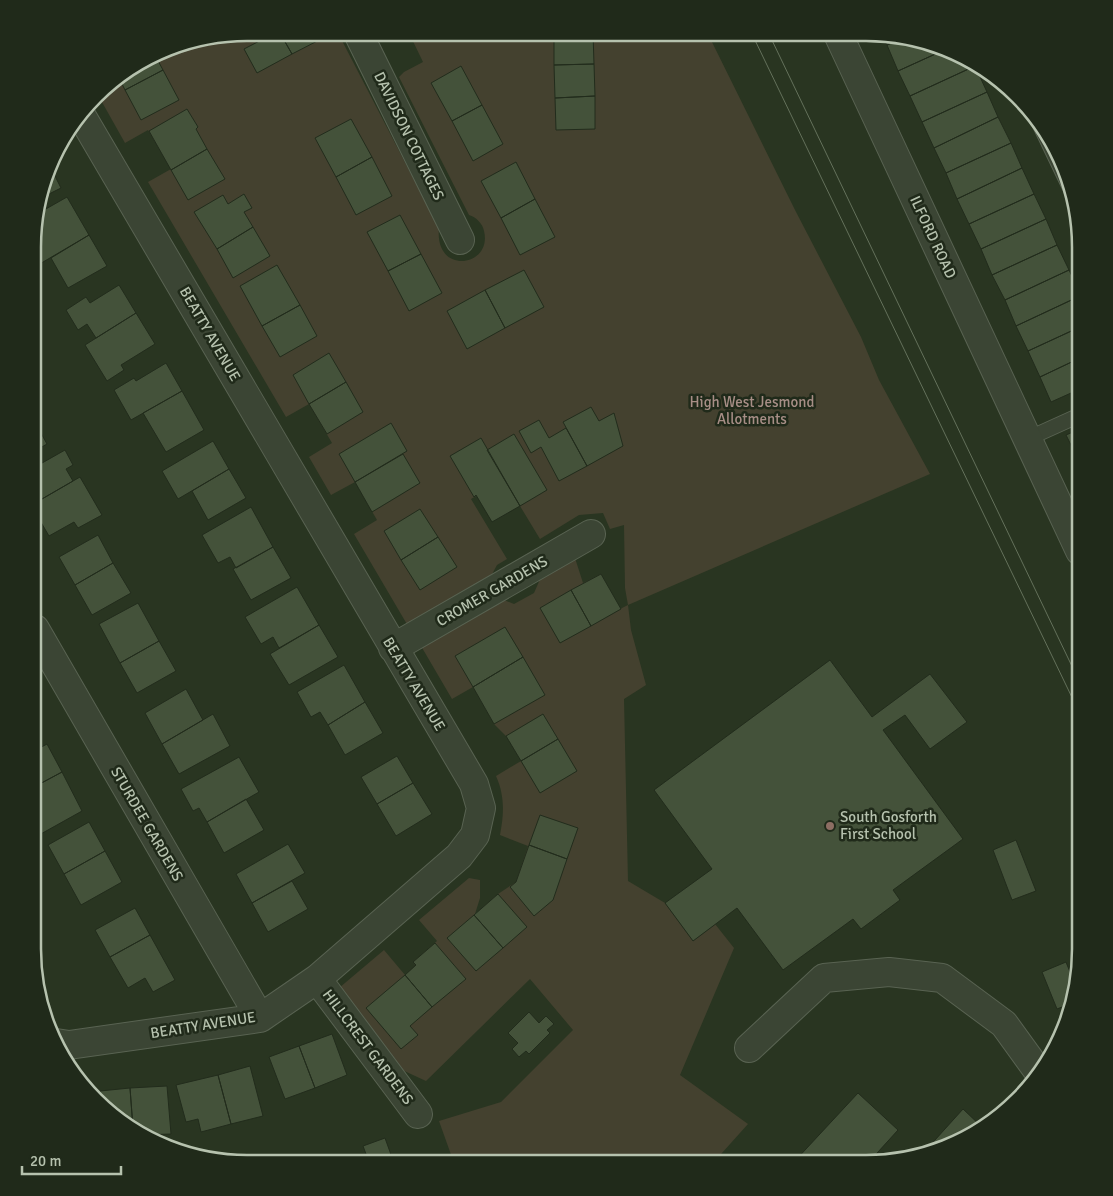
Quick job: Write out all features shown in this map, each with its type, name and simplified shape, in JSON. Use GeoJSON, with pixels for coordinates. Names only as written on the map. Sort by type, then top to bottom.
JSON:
{"type":"FeatureCollection","features":[{"type":"Feature","properties":{"kind":"street","name":"DAVIDSON COTTAGES"},"geometry":{"type":"LineString","coordinates":[[362,41],[460,240]]}},
{"type":"Feature","properties":{"kind":"street","name":"ILFORD ROAD"},"geometry":{"type":"LineString","coordinates":[[841,41],[1072,534]]}},
{"type":"Feature","properties":{"kind":"street","name":"BEATTY AVENUE"},"geometry":{"type":"LineString","coordinates":[[65,1044],[260,1018],[318,979],[459,856],[475,835],[481,808],[474,784],[85,120]]}},
{"type":"Feature","properties":{"kind":"street","name":"CROMER GARDENS"},"geometry":{"type":"LineString","coordinates":[[393,648],[591,534]]}},
{"type":"Feature","properties":{"kind":"street","name":"STURDEE GARDENS"},"geometry":{"type":"LineString","coordinates":[[41,641],[260,1018]]}},
{"type":"Feature","properties":{"kind":"street"},"geometry":{"type":"LineString","coordinates":[[748,1048],[824,978],[889,972],[942,978],[1004,1024],[1035,1066]]}},
{"type":"Feature","properties":{"kind":"street","name":"HILLCREST GARDENS"},"geometry":{"type":"LineString","coordinates":[[318,979],[418,1114]]}},
{"type":"Feature","properties":{"kind":"lane"},"geometry":{"type":"LineString","coordinates":[[1027,439],[1072,419]]}},
{"type":"Feature","properties":{"kind":"green space","name":"High West Jesmond Allotments"},"geometry":{"type":"Polygon","coordinates":[[[247,41],[342,41],[439,228],[440,243],[445,254],[453,260],[463,261],[472,259],[480,252],[484,243],[484,231],[479,221],[469,215],[399,77],[404,72],[423,62],[413,41],[711,41],[795,210],[861,337],[879,380],[930,474],[628,605],[625,588],[624,525],[610,529],[603,513],[579,515],[540,539],[520,506],[476,496],[471,499],[507,559],[497,565],[490,578],[408,626],[354,534],[377,520],[355,482],[331,495],[309,457],[332,443],[309,404],[286,417],[148,182],[171,169],[148,130],[125,143],[102,102],[111,92],[133,76],[168,57],[194,48],[220,43],[247,41]]]}},
{"type":"Feature","properties":{"kind":"green space"},"geometry":{"type":"Polygon","coordinates":[[[575,558],[583,583],[601,574],[620,609],[628,605],[631,630],[646,685],[624,699],[628,881],[665,903],[693,941],[715,924],[734,948],[680,1075],[748,1124],[720,1155],[451,1155],[439,1121],[501,1102],[573,1030],[530,979],[426,1081],[400,1069],[339,988],[384,950],[405,975],[416,966],[413,962],[437,941],[419,920],[469,878],[480,880],[480,898],[475,914],[498,894],[516,882],[528,846],[500,835],[503,805],[496,776],[521,761],[506,736],[494,724],[473,687],[452,699],[421,646],[504,600],[514,604],[534,593],[541,577],[575,558]]]}},
{"type":"Feature","properties":{"kind":"building"},"geometry":{"type":"Polygon","coordinates":[[[260,41],[285,41],[292,54],[257,73],[244,49],[260,41]]]}},
{"type":"Feature","properties":{"kind":"building"},"geometry":{"type":"Polygon","coordinates":[[[285,41],[317,41],[292,54],[285,41]]]}},
{"type":"Feature","properties":{"kind":"building"},"geometry":{"type":"Polygon","coordinates":[[[554,41],[593,41],[594,64],[554,65],[554,41]]]}},
{"type":"Feature","properties":{"kind":"building"},"geometry":{"type":"Polygon","coordinates":[[[892,43],[906,45],[936,54],[898,71],[887,45],[892,43]]]}},
{"type":"Feature","properties":{"kind":"building"},"geometry":{"type":"Polygon","coordinates":[[[936,54],[969,69],[910,96],[898,71],[936,54]]]}},
{"type":"Feature","properties":{"kind":"building"},"geometry":{"type":"Polygon","coordinates":[[[159,62],[163,70],[125,90],[122,84],[159,62]]]}},
{"type":"Feature","properties":{"kind":"building"},"geometry":{"type":"Polygon","coordinates":[[[594,64],[595,96],[555,98],[554,65],[594,64]]]}},
{"type":"Feature","properties":{"kind":"building"},"geometry":{"type":"Polygon","coordinates":[[[461,66],[482,105],[452,121],[431,83],[461,66]]]}},
{"type":"Feature","properties":{"kind":"building"},"geometry":{"type":"Polygon","coordinates":[[[969,69],[979,76],[987,92],[922,122],[910,96],[969,69]]]}},
{"type":"Feature","properties":{"kind":"building"},"geometry":{"type":"Polygon","coordinates":[[[163,70],[179,100],[141,120],[125,90],[163,70]]]}},
{"type":"Feature","properties":{"kind":"building"},"geometry":{"type":"Polygon","coordinates":[[[987,92],[998,117],[934,148],[922,122],[987,92]]]}},
{"type":"Feature","properties":{"kind":"building"},"geometry":{"type":"Polygon","coordinates":[[[595,96],[595,129],[556,130],[555,98],[595,96]]]}},
{"type":"Feature","properties":{"kind":"building"},"geometry":{"type":"Polygon","coordinates":[[[482,105],[503,144],[473,161],[452,121],[482,105]]]}},
{"type":"Feature","properties":{"kind":"building"},"geometry":{"type":"Polygon","coordinates":[[[187,109],[198,127],[196,129],[207,149],[171,170],[149,131],[187,109]]]}},
{"type":"Feature","properties":{"kind":"building"},"geometry":{"type":"Polygon","coordinates":[[[998,117],[1011,143],[946,173],[934,148],[998,117]]]}},
{"type":"Feature","properties":{"kind":"building"},"geometry":{"type":"Polygon","coordinates":[[[351,119],[372,157],[336,177],[315,138],[351,119]]]}},
{"type":"Feature","properties":{"kind":"building"},"geometry":{"type":"Polygon","coordinates":[[[1011,143],[1022,168],[957,199],[946,173],[1011,143]]]}},
{"type":"Feature","properties":{"kind":"building"},"geometry":{"type":"Polygon","coordinates":[[[207,149],[225,179],[188,200],[171,170],[207,149]]]}},
{"type":"Feature","properties":{"kind":"building"},"geometry":{"type":"Polygon","coordinates":[[[372,157],[392,196],[356,215],[336,177],[372,157]]]}},
{"type":"Feature","properties":{"kind":"building"},"geometry":{"type":"Polygon","coordinates":[[[516,162],[535,199],[501,218],[481,181],[516,162]]]}},
{"type":"Feature","properties":{"kind":"building"},"geometry":{"type":"Polygon","coordinates":[[[1022,168],[1034,194],[969,224],[957,199],[1022,168]]]}},
{"type":"Feature","properties":{"kind":"building"},"geometry":{"type":"Polygon","coordinates":[[[54,175],[61,188],[48,195],[54,175]]]}},
{"type":"Feature","properties":{"kind":"building"},"geometry":{"type":"Polygon","coordinates":[[[244,194],[252,208],[244,212],[253,227],[217,249],[194,212],[223,195],[228,204],[244,194]]]}},
{"type":"Feature","properties":{"kind":"building"},"geometry":{"type":"Polygon","coordinates":[[[1034,194],[1046,219],[981,249],[969,224],[1034,194]]]}},
{"type":"Feature","properties":{"kind":"building"},"geometry":{"type":"Polygon","coordinates":[[[67,197],[89,235],[41,263],[41,247],[45,210],[67,197]]]}},
{"type":"Feature","properties":{"kind":"building"},"geometry":{"type":"Polygon","coordinates":[[[535,199],[555,237],[520,255],[501,218],[535,199]]]}},
{"type":"Feature","properties":{"kind":"building"},"geometry":{"type":"Polygon","coordinates":[[[400,215],[421,254],[388,271],[367,232],[400,215]]]}},
{"type":"Feature","properties":{"kind":"building"},"geometry":{"type":"Polygon","coordinates":[[[1046,219],[1057,245],[992,275],[981,249],[1046,219]]]}},
{"type":"Feature","properties":{"kind":"building"},"geometry":{"type":"Polygon","coordinates":[[[253,227],[270,256],[233,278],[217,249],[253,227]]]}},
{"type":"Feature","properties":{"kind":"building"},"geometry":{"type":"Polygon","coordinates":[[[89,235],[107,266],[68,288],[51,258],[89,235]]]}},
{"type":"Feature","properties":{"kind":"building"},"geometry":{"type":"Polygon","coordinates":[[[1057,245],[1069,270],[1005,300],[992,275],[1057,245]]]}},
{"type":"Feature","properties":{"kind":"building"},"geometry":{"type":"Polygon","coordinates":[[[421,254],[442,293],[409,311],[388,271],[421,254]]]}},
{"type":"Feature","properties":{"kind":"building"},"geometry":{"type":"Polygon","coordinates":[[[277,265],[300,305],[262,326],[240,286],[277,265]]]}},
{"type":"Feature","properties":{"kind":"building"},"geometry":{"type":"Polygon","coordinates":[[[524,270],[544,307],[505,328],[485,290],[524,270]]]}},
{"type":"Feature","properties":{"kind":"building"},"geometry":{"type":"Polygon","coordinates":[[[1069,270],[1072,276],[1072,300],[1016,326],[1005,300],[1069,270]]]}},
{"type":"Feature","properties":{"kind":"building"},"geometry":{"type":"Polygon","coordinates":[[[119,285],[136,313],[96,338],[87,324],[78,330],[66,310],[86,297],[90,303],[119,285]]]}},
{"type":"Feature","properties":{"kind":"building"},"geometry":{"type":"Polygon","coordinates":[[[485,290],[505,328],[467,349],[447,311],[485,290]]]}},
{"type":"Feature","properties":{"kind":"building"},"geometry":{"type":"Polygon","coordinates":[[[1072,300],[1072,331],[1028,351],[1016,326],[1072,300]]]}},
{"type":"Feature","properties":{"kind":"building"},"geometry":{"type":"Polygon","coordinates":[[[300,305],[317,336],[280,357],[262,326],[300,305]]]}},
{"type":"Feature","properties":{"kind":"building"},"geometry":{"type":"Polygon","coordinates":[[[136,313],[155,344],[121,365],[124,370],[107,381],[85,345],[136,313]]]}},
{"type":"Feature","properties":{"kind":"building"},"geometry":{"type":"Polygon","coordinates":[[[1072,331],[1072,362],[1040,377],[1028,351],[1072,331]]]}},
{"type":"Feature","properties":{"kind":"building"},"geometry":{"type":"Polygon","coordinates":[[[329,353],[346,382],[309,404],[293,375],[329,353]]]}},
{"type":"Feature","properties":{"kind":"building"},"geometry":{"type":"Polygon","coordinates":[[[1072,362],[1072,393],[1051,402],[1040,377],[1072,362]]]}},
{"type":"Feature","properties":{"kind":"building"},"geometry":{"type":"Polygon","coordinates":[[[166,363],[182,391],[131,420],[114,390],[134,378],[136,381],[166,363]]]}},
{"type":"Feature","properties":{"kind":"building"},"geometry":{"type":"Polygon","coordinates":[[[346,382],[363,412],[327,434],[309,404],[346,382]]]}},
{"type":"Feature","properties":{"kind":"building"},"geometry":{"type":"Polygon","coordinates":[[[182,391],[204,430],[166,452],[143,413],[182,391]]]}},
{"type":"Feature","properties":{"kind":"building"},"geometry":{"type":"Polygon","coordinates":[[[591,407],[599,421],[614,413],[623,446],[587,466],[563,422],[591,407]]]}},
{"type":"Feature","properties":{"kind":"building"},"geometry":{"type":"Polygon","coordinates":[[[539,420],[549,438],[566,428],[587,466],[559,481],[541,447],[531,453],[519,431],[539,420]]]}},
{"type":"Feature","properties":{"kind":"building"},"geometry":{"type":"Polygon","coordinates":[[[391,423],[407,451],[355,482],[339,454],[391,423]]]}},
{"type":"Feature","properties":{"kind":"building"},"geometry":{"type":"Polygon","coordinates":[[[1072,432],[1072,447],[1066,435],[1072,432]]]}},
{"type":"Feature","properties":{"kind":"building"},"geometry":{"type":"Polygon","coordinates":[[[41,433],[47,444],[41,448],[41,433]]]}},
{"type":"Feature","properties":{"kind":"building"},"geometry":{"type":"Polygon","coordinates":[[[514,434],[547,490],[520,506],[487,450],[514,434]]]}},
{"type":"Feature","properties":{"kind":"building"},"geometry":{"type":"Polygon","coordinates":[[[481,438],[520,506],[492,522],[476,495],[474,497],[450,456],[481,438]]]}},
{"type":"Feature","properties":{"kind":"building"},"geometry":{"type":"Polygon","coordinates":[[[213,441],[229,469],[178,499],[162,471],[213,441]]]}},
{"type":"Feature","properties":{"kind":"building"},"geometry":{"type":"Polygon","coordinates":[[[65,450],[73,465],[66,469],[73,481],[41,500],[41,464],[65,450]]]}},
{"type":"Feature","properties":{"kind":"building"},"geometry":{"type":"Polygon","coordinates":[[[403,454],[420,483],[372,512],[355,482],[403,454]]]}},
{"type":"Feature","properties":{"kind":"building"},"geometry":{"type":"Polygon","coordinates":[[[229,469],[246,498],[208,520],[192,491],[229,469]]]}},
{"type":"Feature","properties":{"kind":"building"},"geometry":{"type":"Polygon","coordinates":[[[80,477],[102,515],[78,528],[74,522],[49,536],[41,522],[41,500],[80,477]]]}},
{"type":"Feature","properties":{"kind":"building"},"geometry":{"type":"Polygon","coordinates":[[[251,507],[273,547],[236,568],[230,557],[218,563],[202,535],[251,507]]]}},
{"type":"Feature","properties":{"kind":"building"},"geometry":{"type":"Polygon","coordinates":[[[420,509],[438,537],[401,560],[384,531],[420,509]]]}},
{"type":"Feature","properties":{"kind":"building"},"geometry":{"type":"Polygon","coordinates":[[[98,535],[113,563],[75,585],[59,557],[98,535]]]}},
{"type":"Feature","properties":{"kind":"building"},"geometry":{"type":"Polygon","coordinates":[[[438,537],[457,567],[420,590],[401,560],[438,537]]]}},
{"type":"Feature","properties":{"kind":"building"},"geometry":{"type":"Polygon","coordinates":[[[273,547],[291,578],[251,600],[233,569],[273,547]]]}},
{"type":"Feature","properties":{"kind":"building"},"geometry":{"type":"Polygon","coordinates":[[[113,563],[131,593],[92,615],[75,585],[113,563]]]}},
{"type":"Feature","properties":{"kind":"building"},"geometry":{"type":"Polygon","coordinates":[[[601,574],[621,609],[591,626],[571,590],[601,574]]]}},
{"type":"Feature","properties":{"kind":"building"},"geometry":{"type":"Polygon","coordinates":[[[297,587],[319,625],[279,648],[273,637],[261,644],[245,617],[297,587]]]}},
{"type":"Feature","properties":{"kind":"building"},"geometry":{"type":"Polygon","coordinates":[[[571,590],[591,626],[560,643],[540,608],[571,590]]]}},
{"type":"Feature","properties":{"kind":"building"},"geometry":{"type":"Polygon","coordinates":[[[138,603],[159,641],[120,663],[99,624],[138,603]]]}},
{"type":"Feature","properties":{"kind":"building"},"geometry":{"type":"Polygon","coordinates":[[[319,625],[338,657],[289,685],[270,654],[319,625]]]}},
{"type":"Feature","properties":{"kind":"building"},"geometry":{"type":"Polygon","coordinates":[[[505,627],[523,657],[473,687],[455,656],[505,627]]]}},
{"type":"Feature","properties":{"kind":"building"},"geometry":{"type":"Polygon","coordinates":[[[159,641],[176,671],[137,693],[120,663],[159,641]]]}},
{"type":"Feature","properties":{"kind":"building"},"geometry":{"type":"Polygon","coordinates":[[[523,657],[545,695],[494,724],[473,687],[523,657]]]}},
{"type":"Feature","properties":{"kind":"building"},"geometry":{"type":"Polygon","coordinates":[[[830,660],[872,717],[930,674],[967,722],[930,749],[905,715],[883,730],[963,839],[893,890],[900,900],[861,929],[853,919],[783,970],[737,908],[693,941],[665,903],[712,869],[654,790],[830,660]]]}},
{"type":"Feature","properties":{"kind":"building"},"geometry":{"type":"Polygon","coordinates":[[[344,665],[365,702],[328,725],[320,712],[311,717],[297,692],[344,665]]]}},
{"type":"Feature","properties":{"kind":"building"},"geometry":{"type":"Polygon","coordinates":[[[186,689],[203,720],[162,744],[145,713],[186,689]]]}},
{"type":"Feature","properties":{"kind":"building"},"geometry":{"type":"Polygon","coordinates":[[[365,702],[383,733],[345,755],[328,725],[365,702]]]}},
{"type":"Feature","properties":{"kind":"building"},"geometry":{"type":"Polygon","coordinates":[[[213,714],[230,746],[179,774],[162,744],[213,714]]]}},
{"type":"Feature","properties":{"kind":"building"},"geometry":{"type":"Polygon","coordinates":[[[543,714],[558,739],[521,761],[506,736],[543,714]]]}},
{"type":"Feature","properties":{"kind":"building"},"geometry":{"type":"Polygon","coordinates":[[[558,739],[577,771],[540,793],[521,761],[558,739]]]}},
{"type":"Feature","properties":{"kind":"building"},"geometry":{"type":"Polygon","coordinates":[[[47,744],[62,772],[41,783],[41,747],[47,744]]]}},
{"type":"Feature","properties":{"kind":"building"},"geometry":{"type":"Polygon","coordinates":[[[397,756],[413,783],[377,804],[361,777],[397,756]]]}},
{"type":"Feature","properties":{"kind":"building"},"geometry":{"type":"Polygon","coordinates":[[[239,757],[259,792],[207,822],[199,808],[193,811],[181,789],[239,757]]]}},
{"type":"Feature","properties":{"kind":"building"},"geometry":{"type":"Polygon","coordinates":[[[62,772],[82,811],[41,834],[41,783],[62,772]]]}},
{"type":"Feature","properties":{"kind":"building"},"geometry":{"type":"Polygon","coordinates":[[[413,783],[432,814],[396,836],[377,804],[413,783]]]}},
{"type":"Feature","properties":{"kind":"building"},"geometry":{"type":"Polygon","coordinates":[[[246,799],[264,830],[224,853],[207,822],[246,799]]]}},
{"type":"Feature","properties":{"kind":"building"},"geometry":{"type":"Polygon","coordinates":[[[540,815],[578,828],[567,859],[529,845],[540,815]]]}},
{"type":"Feature","properties":{"kind":"building"},"geometry":{"type":"Polygon","coordinates":[[[89,822],[105,851],[64,874],[48,845],[89,822]]]}},
{"type":"Feature","properties":{"kind":"building"},"geometry":{"type":"Polygon","coordinates":[[[1016,840],[1036,891],[1012,900],[993,850],[1016,840]]]}},
{"type":"Feature","properties":{"kind":"building"},"geometry":{"type":"Polygon","coordinates":[[[288,844],[305,873],[252,903],[236,874],[288,844]]]}},
{"type":"Feature","properties":{"kind":"building"},"geometry":{"type":"Polygon","coordinates":[[[529,845],[567,859],[553,900],[534,916],[510,887],[516,882],[529,845]]]}},
{"type":"Feature","properties":{"kind":"building"},"geometry":{"type":"Polygon","coordinates":[[[105,851],[122,882],[81,905],[64,874],[105,851]]]}},
{"type":"Feature","properties":{"kind":"building"},"geometry":{"type":"Polygon","coordinates":[[[292,881],[308,909],[268,932],[252,903],[292,881]]]}},
{"type":"Feature","properties":{"kind":"building"},"geometry":{"type":"Polygon","coordinates":[[[498,894],[527,927],[503,948],[474,915],[498,894]]]}},
{"type":"Feature","properties":{"kind":"building"},"geometry":{"type":"Polygon","coordinates":[[[135,908],[150,935],[110,957],[95,930],[135,908]]]}},
{"type":"Feature","properties":{"kind":"building"},"geometry":{"type":"Polygon","coordinates":[[[474,915],[503,948],[476,971],[447,938],[474,915]]]}},
{"type":"Feature","properties":{"kind":"building"},"geometry":{"type":"Polygon","coordinates":[[[150,935],[175,980],[153,992],[145,978],[128,988],[110,957],[150,935]]]}},
{"type":"Feature","properties":{"kind":"building"},"geometry":{"type":"Polygon","coordinates":[[[435,943],[466,979],[432,1007],[405,975],[416,965],[413,962],[435,943]]]}},
{"type":"Feature","properties":{"kind":"building"},"geometry":{"type":"Polygon","coordinates":[[[1066,962],[1070,973],[1064,1006],[1057,1009],[1042,972],[1066,962]]]}},
{"type":"Feature","properties":{"kind":"building"},"geometry":{"type":"Polygon","coordinates":[[[405,975],[432,1007],[410,1026],[418,1035],[401,1049],[366,1008],[405,975]]]}},
{"type":"Feature","properties":{"kind":"building"},"geometry":{"type":"Polygon","coordinates":[[[529,1012],[539,1023],[546,1016],[554,1024],[547,1030],[550,1033],[529,1054],[526,1051],[519,1057],[512,1049],[518,1043],[508,1033],[529,1012]]]}},
{"type":"Feature","properties":{"kind":"building"},"geometry":{"type":"Polygon","coordinates":[[[332,1034],[347,1075],[315,1088],[299,1046],[332,1034]]]}},
{"type":"Feature","properties":{"kind":"building"},"geometry":{"type":"Polygon","coordinates":[[[299,1046],[315,1088],[285,1099],[269,1057],[299,1046]]]}},
{"type":"Feature","properties":{"kind":"building"},"geometry":{"type":"Polygon","coordinates":[[[250,1066],[263,1116],[231,1124],[218,1075],[250,1066]]]}},
{"type":"Feature","properties":{"kind":"building"},"geometry":{"type":"Polygon","coordinates":[[[218,1075],[231,1124],[201,1132],[198,1119],[186,1122],[176,1085],[218,1075]]]}},
{"type":"Feature","properties":{"kind":"building"},"geometry":{"type":"Polygon","coordinates":[[[167,1086],[171,1134],[159,1134],[132,1120],[130,1088],[167,1086]]]}},
{"type":"Feature","properties":{"kind":"building"},"geometry":{"type":"Polygon","coordinates":[[[130,1088],[132,1120],[111,1104],[100,1091],[130,1088]]]}},
{"type":"Feature","properties":{"kind":"building"},"geometry":{"type":"Polygon","coordinates":[[[858,1093],[898,1130],[876,1154],[800,1155],[858,1093]]]}},
{"type":"Feature","properties":{"kind":"building"},"geometry":{"type":"Polygon","coordinates":[[[963,1109],[977,1122],[945,1139],[931,1144],[963,1109]]]}},
{"type":"Feature","properties":{"kind":"building"},"geometry":{"type":"Polygon","coordinates":[[[385,1138],[391,1155],[363,1155],[366,1154],[363,1146],[385,1138]]]}},
{"type":"Feature","properties":{"kind":"tram line"},"geometry":{"type":"LineString","coordinates":[[755,41],[1072,697]]}},
{"type":"Feature","properties":{"kind":"tram line"},"geometry":{"type":"LineString","coordinates":[[772,41],[1072,666]]}},
{"type":"Feature","properties":{"kind":"place","name":"South Gosforth First School"},"geometry":{"type":"Point","coordinates":[830,826]}}]}
